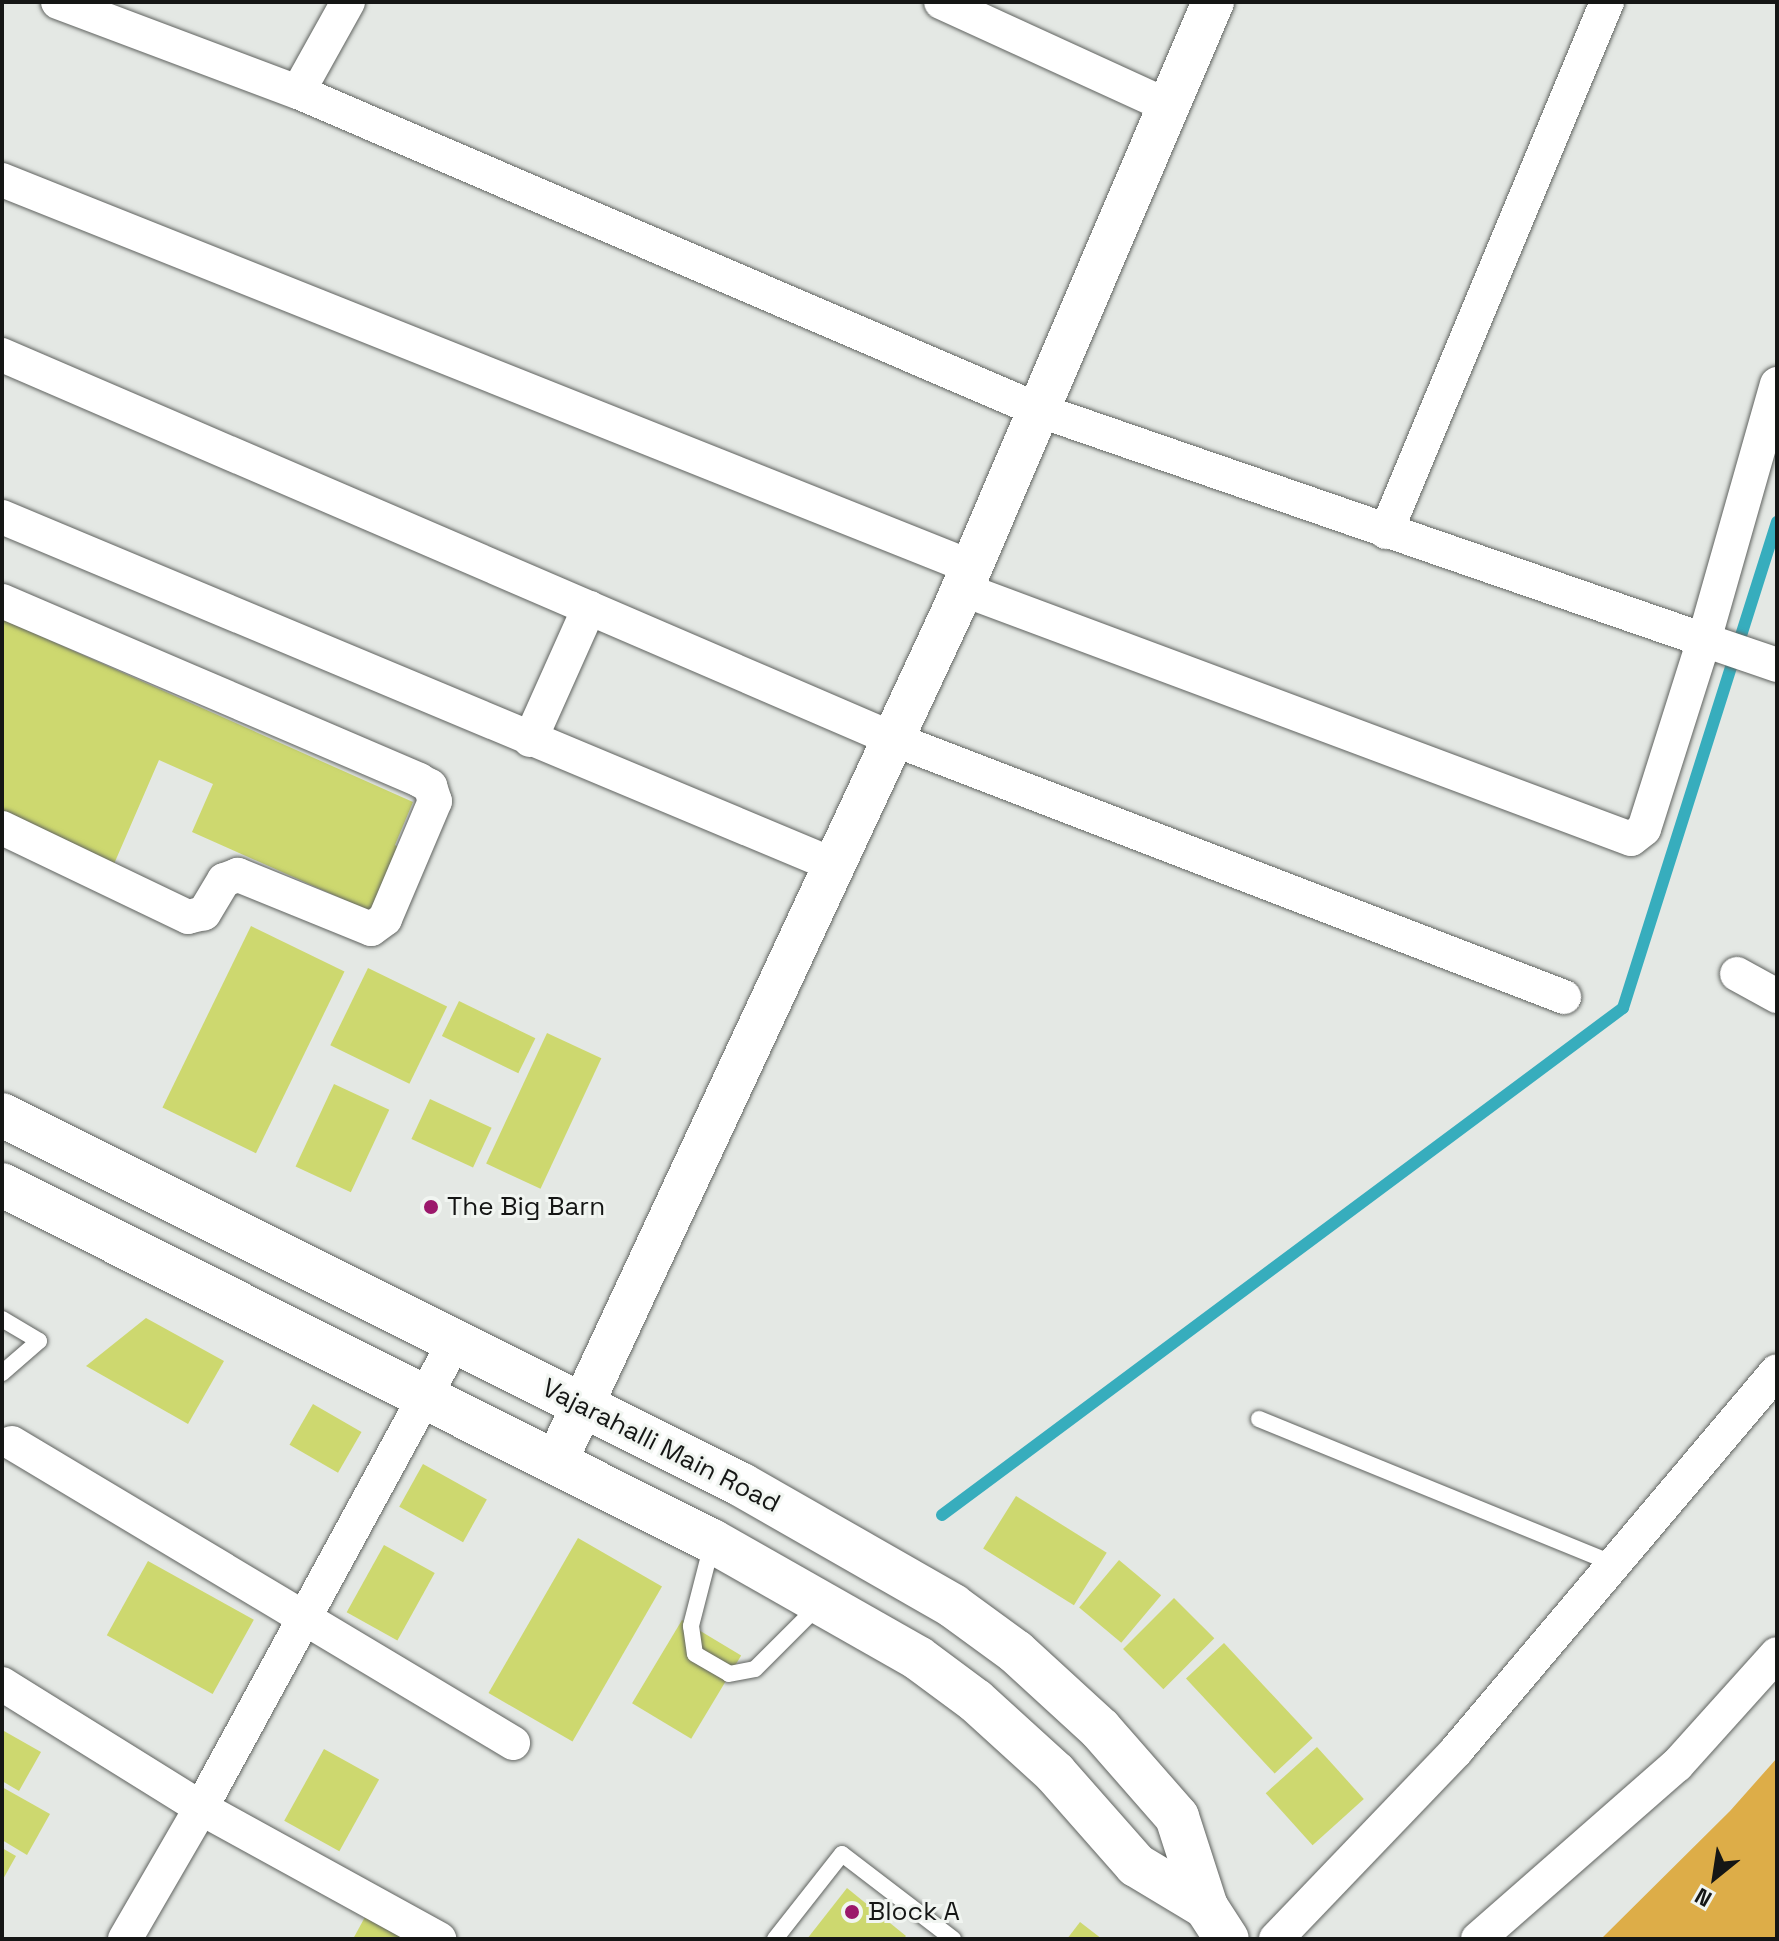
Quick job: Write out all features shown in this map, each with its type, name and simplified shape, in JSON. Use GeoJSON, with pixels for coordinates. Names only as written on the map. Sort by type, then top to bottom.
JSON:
{"type":"FeatureCollection","features":[{"type":"Feature","properties":{"kind":"main road","name":"Vajarahalli Main Road"},"geometry":{"type":"LineString","coordinates":[[2,1115],[583,1405],[854,1547],[953,1606],[1016,1652],[1100,1729],[1177,1817],[1219,1930]]}},
{"type":"Feature","properties":{"kind":"main road","name":"Vajarahalli Main Road"},"geometry":{"type":"LineString","coordinates":[[2,1185],[712,1541],[918,1658],[976,1701],[1055,1773],[1136,1865],[1219,1930]]}},
{"type":"Feature","properties":{"kind":"street"},"geometry":{"type":"LineString","coordinates":[[58,2],[298,92],[1038,410],[1777,665]]}},
{"type":"Feature","properties":{"kind":"street"},"geometry":{"type":"LineString","coordinates":[[298,92],[348,2]]}},
{"type":"Feature","properties":{"kind":"street"},"geometry":{"type":"LineString","coordinates":[[941,2],[1168,106]]}},
{"type":"Feature","properties":{"kind":"street"},"geometry":{"type":"LineString","coordinates":[[556,1462],[966,578],[1213,2]]}},
{"type":"Feature","properties":{"kind":"street"},"geometry":{"type":"LineString","coordinates":[[1386,532],[1607,2]]}},
{"type":"Feature","properties":{"kind":"street"},"geometry":{"type":"LineString","coordinates":[[2,180],[966,578],[1631,839],[1644,829],[1704,640],[1777,384]]}},
{"type":"Feature","properties":{"kind":"street"},"geometry":{"type":"LineString","coordinates":[[2,355],[893,739],[1564,997]]}},
{"type":"Feature","properties":{"kind":"street"},"geometry":{"type":"LineString","coordinates":[[2,517],[834,865]]}},
{"type":"Feature","properties":{"kind":"street"},"geometry":{"type":"LineString","coordinates":[[2,601],[419,780],[430,786],[435,801],[385,919],[371,929],[238,875],[224,880],[204,913],[188,917],[2,828]]}},
{"type":"Feature","properties":{"kind":"street"},"geometry":{"type":"LineString","coordinates":[[530,740],[589,608]]}},
{"type":"Feature","properties":{"kind":"street"},"geometry":{"type":"LineString","coordinates":[[1737,974],[1777,996]]}},
{"type":"Feature","properties":{"kind":"street"},"geometry":{"type":"LineString","coordinates":[[125,1939],[201,1808],[454,1343]]}},
{"type":"Feature","properties":{"kind":"street"},"geometry":{"type":"LineString","coordinates":[[1276,1939],[1456,1751],[1777,1371]]}},
{"type":"Feature","properties":{"kind":"street"},"geometry":{"type":"LineString","coordinates":[[12,1443],[513,1743]]}},
{"type":"Feature","properties":{"kind":"street"},"geometry":{"type":"LineString","coordinates":[[1478,1939],[1677,1765],[1777,1654]]}},
{"type":"Feature","properties":{"kind":"street"},"geometry":{"type":"LineString","coordinates":[[3,1688],[201,1808],[439,1939]]}},
{"type":"Feature","properties":{"kind":"lane"},"geometry":{"type":"LineString","coordinates":[[2,1319],[39,1341],[2,1373]]}},
{"type":"Feature","properties":{"kind":"lane"},"geometry":{"type":"LineString","coordinates":[[1259,1419],[1615,1564]]}},
{"type":"Feature","properties":{"kind":"lane"},"geometry":{"type":"LineString","coordinates":[[712,1541],[691,1626],[695,1654],[729,1674],[755,1669],[822,1601]]}},
{"type":"Feature","properties":{"kind":"lane"},"geometry":{"type":"LineString","coordinates":[[775,1939],[842,1854],[953,1939]]}},
{"type":"Feature","properties":{"kind":"shaded area"},"geometry":{"type":"Polygon","coordinates":[[[1777,1758],[1777,1939],[1601,1939],[1730,1811],[1777,1758]]]}},
{"type":"Feature","properties":{"kind":"building"},"geometry":{"type":"Polygon","coordinates":[[[2,619],[413,802],[395,845],[402,849],[374,913],[192,832],[213,784],[159,760],[114,864],[2,814],[2,619]]]}},
{"type":"Feature","properties":{"kind":"building"},"geometry":{"type":"Polygon","coordinates":[[[251,926],[344,972],[256,1153],[162,1108],[251,926]]]}},
{"type":"Feature","properties":{"kind":"building"},"geometry":{"type":"Polygon","coordinates":[[[368,968],[447,1007],[409,1084],[330,1045],[368,968]]]}},
{"type":"Feature","properties":{"kind":"building"},"geometry":{"type":"Polygon","coordinates":[[[459,1001],[535,1038],[518,1073],[442,1036],[459,1001]]]}},
{"type":"Feature","properties":{"kind":"building"},"geometry":{"type":"Polygon","coordinates":[[[547,1033],[601,1058],[541,1189],[486,1164],[547,1033]]]}},
{"type":"Feature","properties":{"kind":"building"},"geometry":{"type":"Polygon","coordinates":[[[334,1084],[389,1110],[351,1192],[296,1166],[334,1084]]]}},
{"type":"Feature","properties":{"kind":"building"},"geometry":{"type":"Polygon","coordinates":[[[430,1099],[492,1128],[473,1168],[411,1139],[430,1099]]]}},
{"type":"Feature","properties":{"kind":"building"},"geometry":{"type":"Polygon","coordinates":[[[146,1318],[224,1361],[188,1424],[86,1366],[146,1318]]]}},
{"type":"Feature","properties":{"kind":"building"},"geometry":{"type":"Polygon","coordinates":[[[313,1404],[361,1432],[338,1473],[290,1445],[313,1404]]]}},
{"type":"Feature","properties":{"kind":"building"},"geometry":{"type":"Polygon","coordinates":[[[423,1464],[487,1499],[463,1542],[399,1507],[423,1464]]]}},
{"type":"Feature","properties":{"kind":"building"},"geometry":{"type":"Polygon","coordinates":[[[1016,1496],[1107,1553],[1074,1605],[983,1549],[1016,1496]]]}},
{"type":"Feature","properties":{"kind":"building"},"geometry":{"type":"Polygon","coordinates":[[[578,1538],[662,1586],[573,1742],[488,1693],[578,1538]]]}},
{"type":"Feature","properties":{"kind":"building"},"geometry":{"type":"Polygon","coordinates":[[[384,1545],[435,1573],[397,1640],[347,1612],[384,1545]]]}},
{"type":"Feature","properties":{"kind":"building"},"geometry":{"type":"Polygon","coordinates":[[[1119,1560],[1161,1595],[1121,1643],[1079,1607],[1119,1560]]]}},
{"type":"Feature","properties":{"kind":"building"},"geometry":{"type":"Polygon","coordinates":[[[148,1561],[254,1620],[213,1694],[107,1635],[148,1561]]]}},
{"type":"Feature","properties":{"kind":"building"},"geometry":{"type":"Polygon","coordinates":[[[1174,1598],[1214,1638],[1163,1689],[1123,1649],[1174,1598]]]}},
{"type":"Feature","properties":{"kind":"building"},"geometry":{"type":"Polygon","coordinates":[[[682,1620],[741,1656],[691,1739],[632,1703],[682,1620]]]}},
{"type":"Feature","properties":{"kind":"building"},"geometry":{"type":"Polygon","coordinates":[[[1224,1643],[1313,1738],[1275,1774],[1186,1678],[1224,1643]]]}},
{"type":"Feature","properties":{"kind":"building"},"geometry":{"type":"Polygon","coordinates":[[[4,1731],[41,1752],[19,1791],[2,1781],[4,1731]]]}},
{"type":"Feature","properties":{"kind":"building"},"geometry":{"type":"Polygon","coordinates":[[[1317,1747],[1364,1799],[1313,1845],[1266,1793],[1317,1747]]]}},
{"type":"Feature","properties":{"kind":"building"},"geometry":{"type":"Polygon","coordinates":[[[324,1749],[379,1780],[339,1851],[284,1821],[324,1749]]]}},
{"type":"Feature","properties":{"kind":"building"},"geometry":{"type":"Polygon","coordinates":[[[2,1787],[50,1814],[27,1855],[2,1840],[2,1787]]]}},
{"type":"Feature","properties":{"kind":"building"},"geometry":{"type":"Polygon","coordinates":[[[2,1848],[16,1856],[2,1881],[2,1848]]]}},
{"type":"Feature","properties":{"kind":"building","name":"Block A"},"geometry":{"type":"Polygon","coordinates":[[[847,1888],[906,1936],[903,1939],[807,1939],[847,1888]]]}},
{"type":"Feature","properties":{"kind":"building"},"geometry":{"type":"Polygon","coordinates":[[[365,1917],[404,1939],[353,1939],[365,1917]]]}},
{"type":"Feature","properties":{"kind":"building"},"geometry":{"type":"Polygon","coordinates":[[[1080,1922],[1102,1939],[1067,1939],[1080,1922]]]}},
{"type":"Feature","properties":{"kind":"waterway"},"geometry":{"type":"LineString","coordinates":[[942,1515],[1623,1008],[1777,522]]}},
{"type":"Feature","properties":{"kind":"place","name":"The Big Barn"},"geometry":{"type":"Point","coordinates":[431,1207]}},
{"type":"Feature","properties":{"kind":"place","name":"Block A"},"geometry":{"type":"Point","coordinates":[852,1912]}}]}
